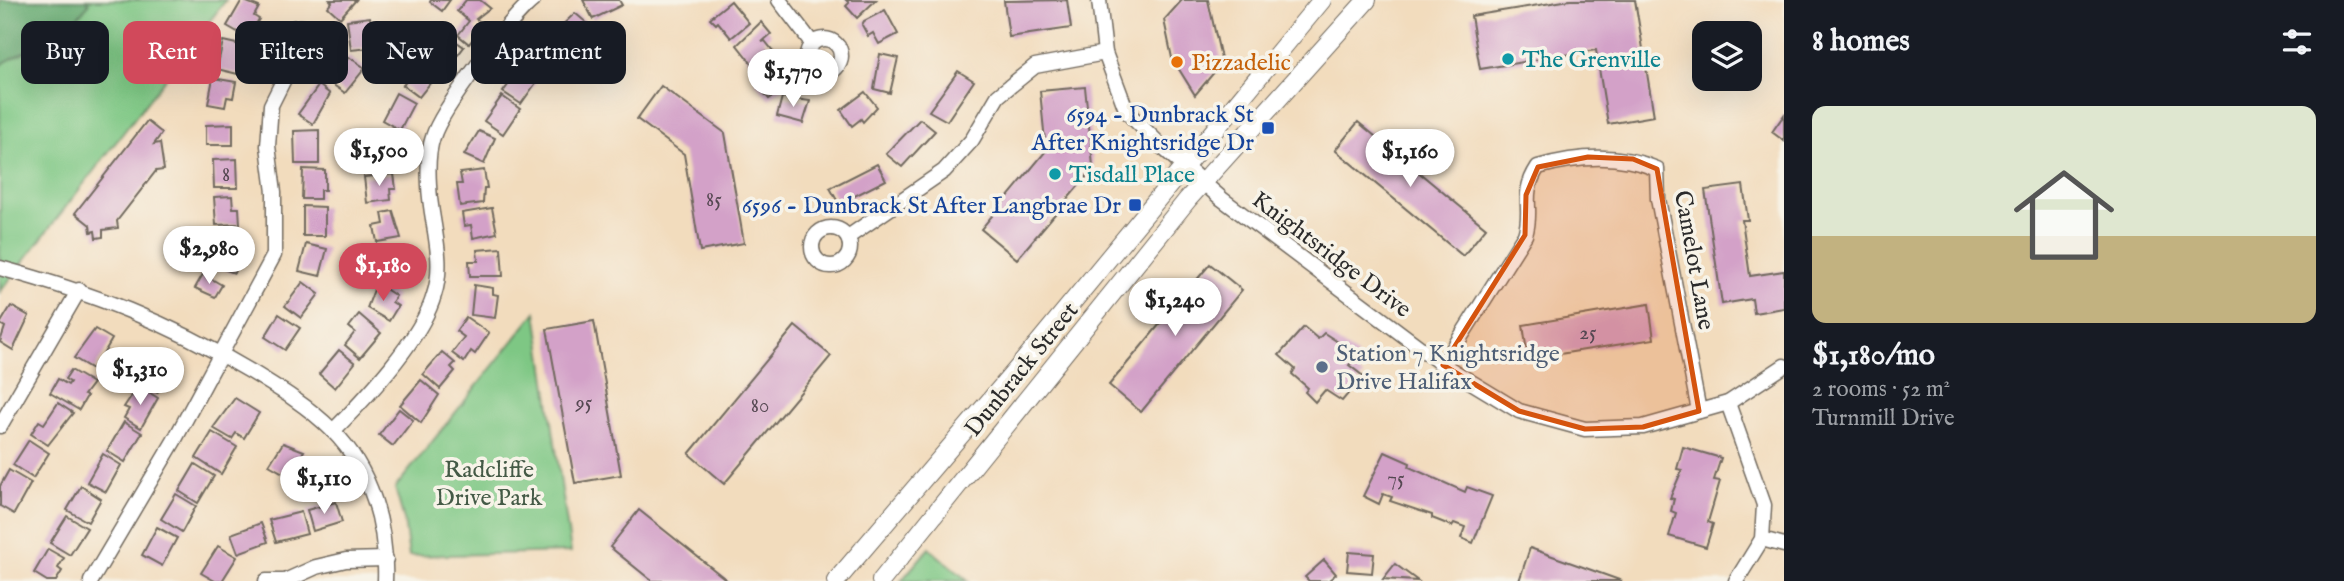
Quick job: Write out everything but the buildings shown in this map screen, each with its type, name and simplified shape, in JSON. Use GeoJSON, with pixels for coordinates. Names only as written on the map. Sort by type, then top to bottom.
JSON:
{"type":"FeatureCollection","features":[{"type":"Feature","properties":{"kind":"main road","name":"Dunbrack Street"},"geometry":{"type":"LineString","coordinates":[[836,581],[1322,0]]}},
{"type":"Feature","properties":{"kind":"main road","name":"Dunbrack Street"},"geometry":{"type":"LineString","coordinates":[[881,581],[1202,182],[1367,0]]}},
{"type":"Feature","properties":{"kind":"street"},"geometry":{"type":"LineString","coordinates":[[779,0],[812,43]]}},
{"type":"Feature","properties":{"kind":"street","name":"Knightsridge Drive"},"geometry":{"type":"LineString","coordinates":[[1099,0],[1105,53],[1128,113],[1202,182],[1443,365],[1519,411],[1585,429],[1643,427],[1728,403],[1784,366]]}},
{"type":"Feature","properties":{"kind":"street"},"geometry":{"type":"LineString","coordinates":[[333,431],[360,404],[424,320],[435,294],[439,263],[429,185],[433,137],[465,85],[524,2]]}},
{"type":"Feature","properties":{"kind":"street"},"geometry":{"type":"LineString","coordinates":[[848,237],[944,171],[972,140],[998,96],[1035,66],[1105,53]]}},
{"type":"Feature","properties":{"kind":"street"},"geometry":{"type":"LineString","coordinates":[[91,581],[174,441],[274,255],[274,192],[268,146],[271,105],[281,84]]}},
{"type":"Feature","properties":{"kind":"street","name":"Camelot Lane"},"geometry":{"type":"LineString","coordinates":[[1443,365],[1525,235],[1529,222],[1526,195],[1538,167],[1588,158],[1633,159],[1657,169],[1658,199],[1699,411]]}},
{"type":"Feature","properties":{"kind":"street"},"geometry":{"type":"LineString","coordinates":[[0,268],[79,290],[127,307],[220,353],[300,404],[333,431],[369,485],[379,512],[386,559],[385,581]]}},
{"type":"Feature","properties":{"kind":"street"},"geometry":{"type":"LineString","coordinates":[[0,426],[79,290]]}},
{"type":"Feature","properties":{"kind":"street"},"geometry":{"type":"LineString","coordinates":[[1728,403],[1764,505],[1762,538],[1736,581]]}},
{"type":"Feature","properties":{"kind":"street"},"geometry":{"type":"LineString","coordinates":[[1762,538],[1784,545]]}},
{"type":"Feature","properties":{"kind":"street"},"geometry":{"type":"LineString","coordinates":[[266,581],[285,581],[316,567],[346,560],[386,559]]}},
{"type":"Feature","properties":{"kind":"highlighted area"},"geometry":{"type":"Polygon","coordinates":[[[1588,157],[1633,159],[1657,169],[1699,411],[1643,427],[1585,429],[1519,411],[1443,365],[1525,235],[1526,195],[1538,167],[1588,157]]]}},
{"type":"Feature","properties":{"kind":"green space"},"geometry":{"type":"Polygon","coordinates":[[[0,0],[226,0],[210,21],[123,21],[123,84],[161,84],[0,292],[0,0]]]}},
{"type":"Feature","properties":{"kind":"green space"},"geometry":{"type":"Polygon","coordinates":[[[0,0],[87,0],[89,4],[74,21],[21,21],[21,53],[0,65],[0,0]]]}},
{"type":"Feature","properties":{"kind":"green space","name":"Radcliffe Drive Park"},"geometry":{"type":"Polygon","coordinates":[[[536,312],[571,552],[409,556],[404,520],[395,488],[536,312]]]}},
{"type":"Feature","properties":{"kind":"green space"},"geometry":{"type":"Polygon","coordinates":[[[929,548],[968,581],[901,581],[929,548]]]}},
{"type":"Feature","properties":{"kind":"place","name":"The Grenville"},"geometry":{"type":"Point","coordinates":[1508,59]}},
{"type":"Feature","properties":{"kind":"place","name":"Pizzadelic"},"geometry":{"type":"Point","coordinates":[1177,62]}},
{"type":"Feature","properties":{"kind":"place","name":"6594 - Dunbrack St After Knightsridge Dr"},"geometry":{"type":"Point","coordinates":[1268,128]}},
{"type":"Feature","properties":{"kind":"place","name":"Tisdall Place"},"geometry":{"type":"Point","coordinates":[1055,174]}},
{"type":"Feature","properties":{"kind":"place","name":"6596 - Dunbrack St After Langbrae Dr"},"geometry":{"type":"Point","coordinates":[1135,205]}},
{"type":"Feature","properties":{"kind":"place","name":"Station 7 Knightsridge Drive Halifax"},"geometry":{"type":"Point","coordinates":[1322,367]}}]}
